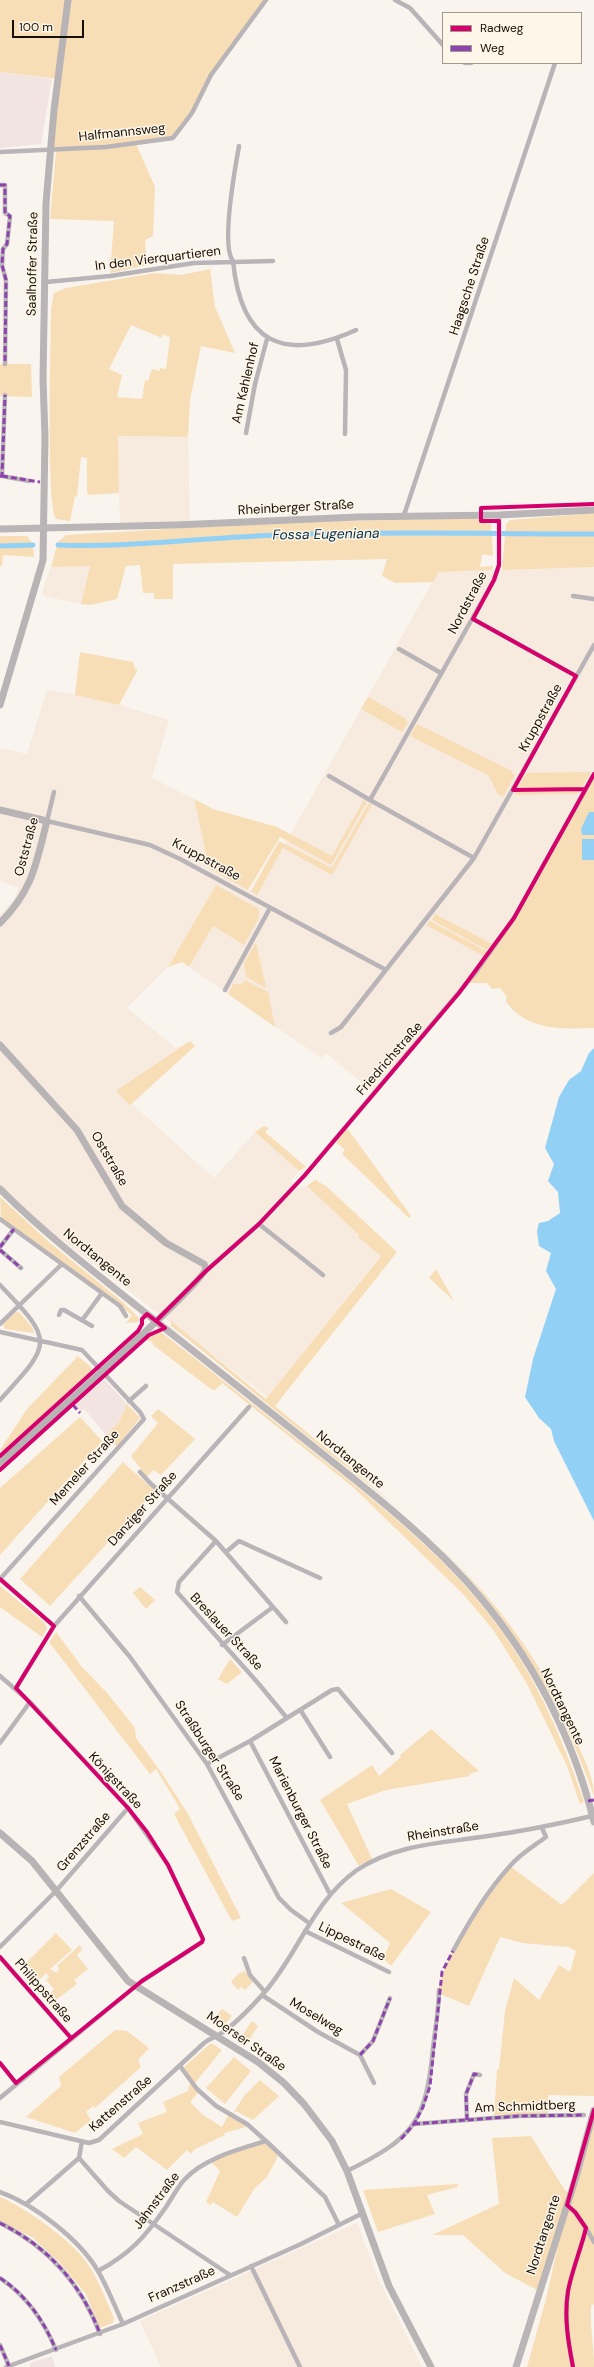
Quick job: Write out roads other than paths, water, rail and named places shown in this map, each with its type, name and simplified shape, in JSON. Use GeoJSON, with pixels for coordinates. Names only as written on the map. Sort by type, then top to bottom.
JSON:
{"type":"FeatureCollection","features":[{"type":"Feature","properties":{"kind":"main road","name":"Rheinberger Straße"},"geometry":{"type":"LineString","coordinates":[[0,529],[190,525],[404,515],[499,515],[594,510]]}},
{"type":"Feature","properties":{"kind":"main road","name":"Nordtangente"},"geometry":{"type":"LineString","coordinates":[[0,1189],[67,1250],[386,1504],[441,1554],[470,1586],[513,1641],[548,1700],[570,1748],[593,1818]]}},
{"type":"Feature","properties":{"kind":"main road","name":"Nordtangente"},"geometry":{"type":"LineString","coordinates":[[516,2367],[567,2205],[594,2110]]}},
{"type":"Feature","properties":{"kind":"street","name":"Saalhoffer Straße"},"geometry":{"type":"LineString","coordinates":[[0,705],[42,567],[45,529],[43,379],[46,282],[46,203],[50,151],[68,0]]}},
{"type":"Feature","properties":{"kind":"street","name":"Halfmannsweg"},"geometry":{"type":"LineString","coordinates":[[0,152],[50,151],[106,147],[173,138],[192,113],[211,75],[266,0]]}},
{"type":"Feature","properties":{"kind":"street"},"geometry":{"type":"LineString","coordinates":[[395,0],[410,8],[442,44]]}},
{"type":"Feature","properties":{"kind":"street","name":"Haagsche Straße"},"geometry":{"type":"LineString","coordinates":[[404,515],[555,64]]}},
{"type":"Feature","properties":{"kind":"street"},"geometry":{"type":"LineString","coordinates":[[239,146],[230,213],[229,256],[233,262],[235,284],[242,304],[250,320],[267,338],[289,344],[303,345],[337,339],[356,330]]}},
{"type":"Feature","properties":{"kind":"street"},"geometry":{"type":"LineString","coordinates":[[0,185],[5,185],[4,212],[10,216],[8,244],[3,249],[2,265],[6,280],[5,364]]}},
{"type":"Feature","properties":{"kind":"street"},"geometry":{"type":"LineString","coordinates":[[0,244],[8,244]]}},
{"type":"Feature","properties":{"kind":"street","name":"In den Vierquartieren"},"geometry":{"type":"LineString","coordinates":[[46,282],[110,276],[182,264],[272,261]]}},
{"type":"Feature","properties":{"kind":"street","name":"Am Kahlenhof"},"geometry":{"type":"LineString","coordinates":[[246,433],[255,384],[267,338]]}},
{"type":"Feature","properties":{"kind":"street"},"geometry":{"type":"LineString","coordinates":[[337,339],[346,370],[345,434]]}},
{"type":"Feature","properties":{"kind":"street"},"geometry":{"type":"LineString","coordinates":[[5,395],[2,422],[1,476],[29,480]]}},
{"type":"Feature","properties":{"kind":"street","name":"Nordstraße"},"geometry":{"type":"LineString","coordinates":[[370,800],[473,619],[497,572],[499,565],[499,515]]}},
{"type":"Feature","properties":{"kind":"street"},"geometry":{"type":"LineString","coordinates":[[573,596],[594,599]]}},
{"type":"Feature","properties":{"kind":"street","name":"Kruppstraße"},"geometry":{"type":"LineString","coordinates":[[473,619],[576,676]]}},
{"type":"Feature","properties":{"kind":"street","name":"Kruppstraße"},"geometry":{"type":"LineString","coordinates":[[331,1033],[341,1027],[474,858],[594,645]]}},
{"type":"Feature","properties":{"kind":"street"},"geometry":{"type":"LineString","coordinates":[[399,649],[441,673]]}},
{"type":"Feature","properties":{"kind":"street","name":"Friedrichstraße"},"geometry":{"type":"LineString","coordinates":[[0,1462],[156,1321],[206,1271],[259,1224],[329,1146],[459,993],[490,953],[514,918],[594,774]]}},
{"type":"Feature","properties":{"kind":"street"},"geometry":{"type":"LineString","coordinates":[[329,776],[474,858]]}},
{"type":"Feature","properties":{"kind":"street","name":"Oststraße"},"geometry":{"type":"LineString","coordinates":[[0,922],[14,908],[31,882],[54,792]]}},
{"type":"Feature","properties":{"kind":"street","name":"Kruppstraße"},"geometry":{"type":"LineString","coordinates":[[0,810],[150,845],[180,859],[386,970]]}},
{"type":"Feature","properties":{"kind":"street"},"geometry":{"type":"LineString","coordinates":[[225,990],[270,908]]}},
{"type":"Feature","properties":{"kind":"street","name":"Oststraße"},"geometry":{"type":"LineString","coordinates":[[0,1045],[77,1130],[122,1206],[166,1243],[204,1264],[206,1271]]}},
{"type":"Feature","properties":{"kind":"street"},"geometry":{"type":"LineString","coordinates":[[0,1219],[120,1306],[126,1316]]}},
{"type":"Feature","properties":{"kind":"street"},"geometry":{"type":"LineString","coordinates":[[259,1224],[323,1275]]}},
{"type":"Feature","properties":{"kind":"street"},"geometry":{"type":"LineString","coordinates":[[14,1229],[0,1249],[21,1268]]}},
{"type":"Feature","properties":{"kind":"street"},"geometry":{"type":"LineString","coordinates":[[0,1324],[62,1264]]}},
{"type":"Feature","properties":{"kind":"street"},"geometry":{"type":"LineString","coordinates":[[0,1285],[36,1325],[40,1340],[36,1359],[0,1400]]}},
{"type":"Feature","properties":{"kind":"street"},"geometry":{"type":"LineString","coordinates":[[83,1319],[102,1293]]}},
{"type":"Feature","properties":{"kind":"street"},"geometry":{"type":"LineString","coordinates":[[59,1315],[61,1310],[64,1310],[83,1319],[92,1326]]}},
{"type":"Feature","properties":{"kind":"street","name":"Memeler Straße"},"geometry":{"type":"LineString","coordinates":[[0,1332],[82,1350],[144,1419],[0,1579]]}},
{"type":"Feature","properties":{"kind":"street"},"geometry":{"type":"LineString","coordinates":[[129,1401],[146,1386]]}},
{"type":"Feature","properties":{"kind":"street","name":"Danziger Straße"},"geometry":{"type":"LineString","coordinates":[[16,1688],[54,1626],[79,1596],[249,1407]]}},
{"type":"Feature","properties":{"kind":"street"},"geometry":{"type":"LineString","coordinates":[[140,1472],[216,1541],[286,1622]]}},
{"type":"Feature","properties":{"kind":"street","name":"Breslauer Straße"},"geometry":{"type":"LineString","coordinates":[[216,1541],[179,1582],[177,1587],[180,1597],[258,1683],[287,1718]]}},
{"type":"Feature","properties":{"kind":"street"},"geometry":{"type":"LineString","coordinates":[[226,1552],[239,1541],[320,1578]]}},
{"type":"Feature","properties":{"kind":"street"},"geometry":{"type":"LineString","coordinates":[[0,1579],[54,1626]]}},
{"type":"Feature","properties":{"kind":"street","name":"Straßburger Straße"},"geometry":{"type":"LineString","coordinates":[[79,1596],[130,1657],[208,1764],[279,1898],[291,1910],[309,1923]]}},
{"type":"Feature","properties":{"kind":"street"},"geometry":{"type":"LineString","coordinates":[[222,1645],[273,1607]]}},
{"type":"Feature","properties":{"kind":"street","name":"Königstraße"},"geometry":{"type":"LineString","coordinates":[[0,1676],[16,1688],[30,1702],[128,1808],[168,1865],[191,1911],[203,1939],[202,1942],[136,1987]]}},
{"type":"Feature","properties":{"kind":"street"},"geometry":{"type":"LineString","coordinates":[[208,1764],[250,1741],[332,1690],[338,1689],[392,1753]]}},
{"type":"Feature","properties":{"kind":"street"},"geometry":{"type":"LineString","coordinates":[[0,1743],[30,1702]]}},
{"type":"Feature","properties":{"kind":"street"},"geometry":{"type":"LineString","coordinates":[[300,1710],[330,1758]]}},
{"type":"Feature","properties":{"kind":"street","name":"Marienburger Straße"},"geometry":{"type":"LineString","coordinates":[[250,1741],[330,1894]]}},
{"type":"Feature","properties":{"kind":"street","name":"Grenzstraße"},"geometry":{"type":"LineString","coordinates":[[0,1947],[56,1891],[128,1808]]}},
{"type":"Feature","properties":{"kind":"street","name":"Rheinstraße"},"geometry":{"type":"LineString","coordinates":[[217,2036],[263,1994],[309,1923],[330,1894],[358,1870],[401,1850],[542,1828],[593,1818]]}},
{"type":"Feature","properties":{"kind":"street"},"geometry":{"type":"LineString","coordinates":[[453,1951],[470,1920],[510,1866],[523,1853],[546,1837],[542,1828]]}},
{"type":"Feature","properties":{"kind":"street","name":"Moerser Straße"},"geometry":{"type":"LineString","coordinates":[[0,1833],[32,1861],[115,1965],[136,1987],[258,2062],[284,2084],[304,2104],[332,2141],[347,2171],[389,2286],[431,2367]]}},
{"type":"Feature","properties":{"kind":"street","name":"Lippestraße"},"geometry":{"type":"LineString","coordinates":[[305,1931],[389,1972]]}},
{"type":"Feature","properties":{"kind":"street","name":"Philippstraße"},"geometry":{"type":"LineString","coordinates":[[0,1957],[71,2038]]}},
{"type":"Feature","properties":{"kind":"street"},"geometry":{"type":"LineString","coordinates":[[244,1958],[250,1975],[263,1994]]}},
{"type":"Feature","properties":{"kind":"street"},"geometry":{"type":"LineString","coordinates":[[0,2098],[71,2038],[136,1987]]}},
{"type":"Feature","properties":{"kind":"street"},"geometry":{"type":"LineString","coordinates":[[347,2171],[401,2139],[414,2124],[423,2107],[430,2086],[439,1990]]}},
{"type":"Feature","properties":{"kind":"street","name":"Moselweg"},"geometry":{"type":"LineString","coordinates":[[263,1994],[318,2032],[360,2055]]}},
{"type":"Feature","properties":{"kind":"street"},"geometry":{"type":"LineString","coordinates":[[374,2083],[360,2055],[373,2041],[390,1998]]}},
{"type":"Feature","properties":{"kind":"street","name":"Kattenstraße"},"geometry":{"type":"LineString","coordinates":[[0,2122],[89,2143],[98,2140],[180,2066],[204,2042],[217,2036]]}},
{"type":"Feature","properties":{"kind":"street"},"geometry":{"type":"LineString","coordinates":[[0,2063],[16,2083]]}},
{"type":"Feature","properties":{"kind":"street"},"geometry":{"type":"LineString","coordinates":[[180,2066],[197,2089],[216,2106],[247,2124],[326,2197],[339,2225]]}},
{"type":"Feature","properties":{"kind":"street","name":"Am Schmidtberg"},"geometry":{"type":"LineString","coordinates":[[467,2120],[466,2094],[474,2074],[480,2075]]}},
{"type":"Feature","properties":{"kind":"street","name":"Am Schmidtberg"},"geometry":{"type":"LineString","coordinates":[[414,2124],[519,2116],[584,2115]]}},
{"type":"Feature","properties":{"kind":"street"},"geometry":{"type":"LineString","coordinates":[[26,2204],[79,2158],[82,2141]]}},
{"type":"Feature","properties":{"kind":"street","name":"Jahnstraße"},"geometry":{"type":"LineString","coordinates":[[98,2271],[133,2249],[154,2225],[184,2180],[196,2170],[230,2152],[266,2141]]}},
{"type":"Feature","properties":{"kind":"street"},"geometry":{"type":"LineString","coordinates":[[79,2158],[108,2191],[154,2225],[230,2275]]}},
{"type":"Feature","properties":{"kind":"street"},"geometry":{"type":"LineString","coordinates":[[0,2192],[26,2204],[77,2244],[98,2271],[123,2324]]}},
{"type":"Feature","properties":{"kind":"street"},"geometry":{"type":"LineString","coordinates":[[567,2205],[575,2212],[594,2242]]}},
{"type":"Feature","properties":{"kind":"street","name":"Franzstraße"},"geometry":{"type":"LineString","coordinates":[[8,2366],[100,2334],[251,2266],[363,2213]]}},
{"type":"Feature","properties":{"kind":"street"},"geometry":{"type":"LineString","coordinates":[[0,2223],[34,2242],[59,2264],[80,2292],[93,2315],[100,2334]]}},
{"type":"Feature","properties":{"kind":"street"},"geometry":{"type":"LineString","coordinates":[[573,2367],[567,2338],[566,2308],[568,2289],[586,2228]]}},
{"type":"Feature","properties":{"kind":"street"},"geometry":{"type":"LineString","coordinates":[[251,2266],[300,2367]]}},
{"type":"Feature","properties":{"kind":"street"},"geometry":{"type":"LineString","coordinates":[[0,2278],[21,2295],[34,2310],[44,2323],[56,2350]]}},
{"type":"Feature","properties":{"kind":"street"},"geometry":{"type":"LineString","coordinates":[[0,2345],[8,2366]]}},
{"type":"Feature","properties":{"kind":"water"},"geometry":{"type":"Polygon","coordinates":[[[589,812],[594,812],[594,835],[582,835],[581,829],[589,812]]]}},
{"type":"Feature","properties":{"kind":"water"},"geometry":{"type":"Polygon","coordinates":[[[582,839],[594,839],[594,860],[582,860],[582,839]]]}},
{"type":"Feature","properties":{"kind":"water"},"geometry":{"type":"Polygon","coordinates":[[[594,1048],[594,1521],[554,1441],[551,1429],[539,1418],[525,1397],[533,1359],[556,1289],[546,1271],[551,1253],[539,1246],[537,1231],[539,1223],[548,1221],[560,1213],[558,1192],[548,1181],[554,1164],[545,1148],[559,1097],[569,1080],[581,1071],[589,1053],[594,1048]]]}},
{"type":"Feature","properties":{"kind":"waterway","name":"Fossa Eugeniana"},"geometry":{"type":"LineString","coordinates":[[58,545],[86,546],[142,544],[254,536],[321,534],[594,534]]}},
{"type":"Feature","properties":{"kind":"waterway","name":"Fossa Eugeniana"},"geometry":{"type":"LineString","coordinates":[[0,546],[33,545]]}}]}
